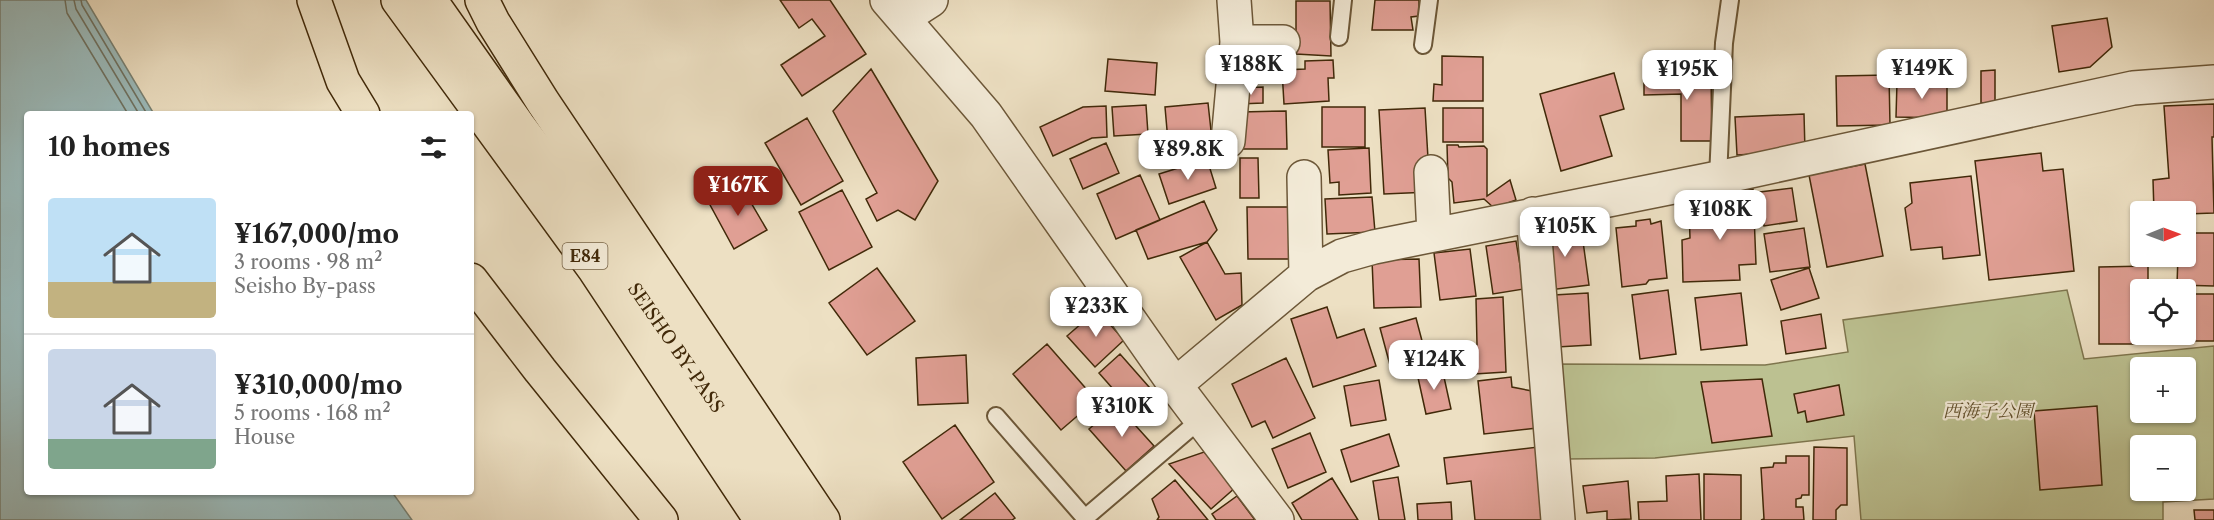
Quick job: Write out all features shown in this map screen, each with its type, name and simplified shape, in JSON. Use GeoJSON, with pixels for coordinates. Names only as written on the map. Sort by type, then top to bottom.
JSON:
{"type":"FeatureCollection","features":[{"type":"Feature","properties":{"kind":"highway"},"geometry":{"type":"LineString","coordinates":[[314,0],[344,81],[361,111]]}},
{"type":"Feature","properties":{"kind":"highway","name":"SEISHO BY-PASS"},"geometry":{"type":"LineString","coordinates":[[398,0],[595,270],[761,520]]}},
{"type":"Feature","properties":{"kind":"highway","name":"SEISHO BY-PASS"},"geometry":{"type":"LineString","coordinates":[[430,0],[559,180],[795,520]]}},
{"type":"Feature","properties":{"kind":"highway","name":"E84"},"geometry":{"type":"LineString","coordinates":[[482,0],[493,22],[543,102],[823,520]]}},
{"type":"Feature","properties":{"kind":"highway"},"geometry":{"type":"LineString","coordinates":[[474,284],[662,520]]}},
{"type":"Feature","properties":{"kind":"street"},"geometry":{"type":"LineString","coordinates":[[932,0],[895,9],[986,115],[1175,385],[1277,520]]}},
{"type":"Feature","properties":{"kind":"street"},"geometry":{"type":"LineString","coordinates":[[1227,141],[1237,42],[1234,0]]}},
{"type":"Feature","properties":{"kind":"street"},"geometry":{"type":"LineString","coordinates":[[1237,42],[1283,42]]}},
{"type":"Feature","properties":{"kind":"street"},"geometry":{"type":"LineString","coordinates":[[1175,385],[1306,275],[1342,256],[1533,214],[1718,178],[2133,88],[2214,82]]}},
{"type":"Feature","properties":{"kind":"street"},"geometry":{"type":"LineString","coordinates":[[1431,172],[1434,235]]}},
{"type":"Feature","properties":{"kind":"street"},"geometry":{"type":"LineString","coordinates":[[1304,177],[1306,275]]}},
{"type":"Feature","properties":{"kind":"street"},"geometry":{"type":"LineString","coordinates":[[1533,214],[1558,520]]}},
{"type":"Feature","properties":{"kind":"lane"},"geometry":{"type":"LineString","coordinates":[[1339,37],[1343,0]]}},
{"type":"Feature","properties":{"kind":"lane"},"geometry":{"type":"LineString","coordinates":[[1423,45],[1429,0]]}},
{"type":"Feature","properties":{"kind":"lane"},"geometry":{"type":"LineString","coordinates":[[1718,178],[1724,44],[1730,0]]}},
{"type":"Feature","properties":{"kind":"lane"},"geometry":{"type":"LineString","coordinates":[[996,416],[1085,518],[1201,419]]}},
{"type":"Feature","properties":{"kind":"green space","name":"西海子公園"},"geometry":{"type":"Polygon","coordinates":[[[2067,290],[2084,359],[2214,346],[2214,499],[2196,500],[2196,435],[2130,435],[2130,501],[2180,501],[2163,502],[2163,520],[1861,520],[1854,436],[1655,458],[1566,459],[1557,364],[1765,365],[1848,352],[1843,320],[2067,290]]]}},
{"type":"Feature","properties":{"kind":"water"},"geometry":{"type":"Polygon","coordinates":[[[0,0],[86,0],[152,111],[24,111],[24,495],[394,495],[412,520],[0,520],[0,0]]]}},
{"type":"Feature","properties":{"kind":"building"},"geometry":{"type":"Polygon","coordinates":[[[780,0],[830,0],[866,54],[802,96],[781,65],[825,36],[812,19],[799,28],[780,0]]]}},
{"type":"Feature","properties":{"kind":"building"},"geometry":{"type":"Polygon","coordinates":[[[1375,0],[1419,0],[1419,16],[1411,17],[1413,30],[1372,30],[1375,0]]]}},
{"type":"Feature","properties":{"kind":"building"},"geometry":{"type":"Polygon","coordinates":[[[1296,1],[1330,1],[1331,56],[1296,54],[1296,1]]]}},
{"type":"Feature","properties":{"kind":"building"},"geometry":{"type":"Polygon","coordinates":[[[2107,18],[2112,47],[2090,67],[2059,72],[2052,26],[2107,18]]]}},
{"type":"Feature","properties":{"kind":"building"},"geometry":{"type":"Polygon","coordinates":[[[1442,56],[1483,57],[1483,101],[1433,101],[1434,84],[1442,85],[1442,56]]]}},
{"type":"Feature","properties":{"kind":"building"},"geometry":{"type":"Polygon","coordinates":[[[1108,59],[1157,63],[1155,95],[1105,91],[1108,59]]]}},
{"type":"Feature","properties":{"kind":"building"},"geometry":{"type":"Polygon","coordinates":[[[1333,60],[1334,78],[1328,78],[1329,101],[1284,104],[1282,70],[1305,69],[1305,61],[1333,60]]]}},
{"type":"Feature","properties":{"kind":"building"},"geometry":{"type":"Polygon","coordinates":[[[871,69],[938,181],[915,220],[898,210],[877,221],[866,199],[877,193],[833,111],[871,69]]]}},
{"type":"Feature","properties":{"kind":"building"},"geometry":{"type":"Polygon","coordinates":[[[1995,70],[1995,103],[1981,103],[1981,71],[1995,70]]]}},
{"type":"Feature","properties":{"kind":"building"},"geometry":{"type":"Polygon","coordinates":[[[1614,73],[1624,109],[1600,116],[1612,156],[1561,171],[1540,94],[1614,73]]]}},
{"type":"Feature","properties":{"kind":"building"},"geometry":{"type":"Polygon","coordinates":[[[1644,74],[1711,74],[1712,141],[1681,141],[1681,94],[1644,95],[1644,74]]]}},
{"type":"Feature","properties":{"kind":"building"},"geometry":{"type":"Polygon","coordinates":[[[1889,75],[1890,125],[1837,126],[1836,76],[1889,75]]]}},
{"type":"Feature","properties":{"kind":"building"},"geometry":{"type":"Polygon","coordinates":[[[1897,82],[1947,82],[1947,118],[1896,117],[1897,82]]]}},
{"type":"Feature","properties":{"kind":"building"},"geometry":{"type":"Polygon","coordinates":[[[1263,87],[1263,103],[1239,104],[1239,88],[1263,87]]]}},
{"type":"Feature","properties":{"kind":"building"},"geometry":{"type":"Polygon","coordinates":[[[1208,103],[1213,149],[1169,153],[1165,107],[1208,103]]]}},
{"type":"Feature","properties":{"kind":"building"},"geometry":{"type":"Polygon","coordinates":[[[2214,104],[2214,137],[2212,137],[2214,213],[2196,214],[2196,201],[2154,201],[2153,180],[2169,178],[2164,106],[2214,104]]]}},
{"type":"Feature","properties":{"kind":"building"},"geometry":{"type":"Polygon","coordinates":[[[1146,105],[1148,134],[1114,136],[1112,107],[1146,105]]]}},
{"type":"Feature","properties":{"kind":"building"},"geometry":{"type":"Polygon","coordinates":[[[1106,106],[1107,137],[1092,138],[1053,156],[1040,127],[1083,107],[1106,106]]]}},
{"type":"Feature","properties":{"kind":"building"},"geometry":{"type":"Polygon","coordinates":[[[1322,107],[1365,107],[1365,147],[1322,147],[1322,107]]]}},
{"type":"Feature","properties":{"kind":"building"},"geometry":{"type":"Polygon","coordinates":[[[1425,108],[1430,192],[1384,194],[1379,110],[1425,108]]]}},
{"type":"Feature","properties":{"kind":"building"},"geometry":{"type":"Polygon","coordinates":[[[1443,108],[1483,108],[1483,142],[1443,142],[1443,108]]]}},
{"type":"Feature","properties":{"kind":"building"},"geometry":{"type":"Polygon","coordinates":[[[1286,111],[1287,149],[1241,149],[1241,112],[1286,111]]]}},
{"type":"Feature","properties":{"kind":"building"},"geometry":{"type":"Polygon","coordinates":[[[1804,114],[1805,151],[1737,155],[1735,117],[1804,114]]]}},
{"type":"Feature","properties":{"kind":"building"},"geometry":{"type":"Polygon","coordinates":[[[807,118],[843,181],[801,205],[765,143],[807,118]]]}},
{"type":"Feature","properties":{"kind":"building"},"geometry":{"type":"Polygon","coordinates":[[[1106,143],[1119,173],[1083,189],[1070,159],[1106,143]]]}},
{"type":"Feature","properties":{"kind":"building"},"geometry":{"type":"Polygon","coordinates":[[[1447,145],[1484,146],[1487,149],[1487,196],[1510,180],[1516,200],[1494,208],[1484,199],[1454,203],[1452,182],[1448,178],[1447,145]]]}},
{"type":"Feature","properties":{"kind":"building"},"geometry":{"type":"Polygon","coordinates":[[[1369,148],[1371,193],[1339,195],[1339,182],[1330,183],[1328,150],[1369,148]]]}},
{"type":"Feature","properties":{"kind":"building"},"geometry":{"type":"Polygon","coordinates":[[[2041,153],[2043,171],[2063,169],[2074,271],[1989,280],[1975,161],[2041,153]]]}},
{"type":"Feature","properties":{"kind":"building"},"geometry":{"type":"Polygon","coordinates":[[[1240,158],[1258,158],[1259,198],[1240,198],[1240,158]]]}},
{"type":"Feature","properties":{"kind":"building"},"geometry":{"type":"Polygon","coordinates":[[[1207,159],[1216,188],[1169,204],[1159,174],[1207,159]]]}},
{"type":"Feature","properties":{"kind":"building"},"geometry":{"type":"Polygon","coordinates":[[[1865,164],[1883,256],[1827,267],[1809,175],[1865,164]]]}},
{"type":"Feature","properties":{"kind":"building"},"geometry":{"type":"Polygon","coordinates":[[[1140,175],[1160,220],[1116,239],[1097,194],[1140,175]]]}},
{"type":"Feature","properties":{"kind":"building"},"geometry":{"type":"Polygon","coordinates":[[[1971,176],[1980,255],[1943,259],[1942,247],[1911,250],[1905,208],[1912,203],[1910,183],[1971,176]]]}},
{"type":"Feature","properties":{"kind":"building"},"geometry":{"type":"Polygon","coordinates":[[[740,184],[767,230],[734,249],[709,203],[740,184]]]}},
{"type":"Feature","properties":{"kind":"building"},"geometry":{"type":"Polygon","coordinates":[[[1792,188],[1797,221],[1764,226],[1760,192],[1792,188]]]}},
{"type":"Feature","properties":{"kind":"building"},"geometry":{"type":"Polygon","coordinates":[[[1753,189],[1756,264],[1739,265],[1740,280],[1683,282],[1682,240],[1690,238],[1689,209],[1732,207],[1731,190],[1753,189]]]}},
{"type":"Feature","properties":{"kind":"building"},"geometry":{"type":"Polygon","coordinates":[[[842,190],[872,247],[829,270],[799,212],[842,190]]]}},
{"type":"Feature","properties":{"kind":"building"},"geometry":{"type":"Polygon","coordinates":[[[1372,197],[1375,232],[1327,234],[1325,199],[1372,197]]]}},
{"type":"Feature","properties":{"kind":"building"},"geometry":{"type":"Polygon","coordinates":[[[1204,201],[1217,230],[1207,242],[1148,259],[1136,230],[1204,201]]]}},
{"type":"Feature","properties":{"kind":"building"},"geometry":{"type":"Polygon","coordinates":[[[1247,207],[1291,207],[1292,259],[1248,259],[1247,207]]]}},
{"type":"Feature","properties":{"kind":"building"},"geometry":{"type":"Polygon","coordinates":[[[1650,219],[1651,224],[1661,221],[1667,278],[1622,287],[1616,228],[1636,226],[1636,221],[1650,219]]]}},
{"type":"Feature","properties":{"kind":"building"},"geometry":{"type":"Polygon","coordinates":[[[1581,227],[1589,285],[1549,290],[1541,232],[1581,227]]]}},
{"type":"Feature","properties":{"kind":"building"},"geometry":{"type":"Polygon","coordinates":[[[1804,228],[1810,267],[1770,272],[1764,234],[1804,228]]]}},
{"type":"Feature","properties":{"kind":"building"},"geometry":{"type":"Polygon","coordinates":[[[2196,233],[2214,233],[2214,286],[2196,286],[2196,279],[2177,279],[2178,267],[2196,267],[2196,233]]]}},
{"type":"Feature","properties":{"kind":"building"},"geometry":{"type":"Polygon","coordinates":[[[1516,241],[1524,289],[1493,294],[1486,246],[1516,241]]]}},
{"type":"Feature","properties":{"kind":"building"},"geometry":{"type":"Polygon","coordinates":[[[1207,242],[1225,274],[1241,273],[1242,305],[1216,320],[1180,257],[1207,242]]]}},
{"type":"Feature","properties":{"kind":"building"},"geometry":{"type":"Polygon","coordinates":[[[1470,249],[1476,296],[1440,300],[1434,253],[1470,249]]]}},
{"type":"Feature","properties":{"kind":"building"},"geometry":{"type":"Polygon","coordinates":[[[1419,259],[1421,307],[1374,308],[1372,260],[1419,259]]]}},
{"type":"Feature","properties":{"kind":"building"},"geometry":{"type":"Polygon","coordinates":[[[2099,267],[2148,267],[2148,279],[2130,279],[2130,344],[2099,344],[2099,267]]]}},
{"type":"Feature","properties":{"kind":"building"},"geometry":{"type":"Polygon","coordinates":[[[877,268],[915,321],[867,355],[829,303],[877,268]]]}},
{"type":"Feature","properties":{"kind":"building"},"geometry":{"type":"Polygon","coordinates":[[[1809,268],[1819,298],[1781,310],[1771,280],[1809,268]]]}},
{"type":"Feature","properties":{"kind":"building"},"geometry":{"type":"Polygon","coordinates":[[[1668,290],[1676,354],[1640,359],[1632,295],[1668,290]]]}},
{"type":"Feature","properties":{"kind":"building"},"geometry":{"type":"Polygon","coordinates":[[[1588,293],[1591,345],[1557,347],[1554,295],[1588,293]]]}},
{"type":"Feature","properties":{"kind":"building"},"geometry":{"type":"Polygon","coordinates":[[[1741,293],[1747,345],[1701,350],[1695,298],[1741,293]]]}},
{"type":"Feature","properties":{"kind":"building"},"geometry":{"type":"Polygon","coordinates":[[[2196,294],[2214,294],[2214,341],[2196,341],[2196,294]]]}},
{"type":"Feature","properties":{"kind":"building"},"geometry":{"type":"Polygon","coordinates":[[[1503,297],[1506,372],[1458,375],[1457,351],[1477,345],[1476,299],[1503,297]]]}},
{"type":"Feature","properties":{"kind":"building"},"geometry":{"type":"Polygon","coordinates":[[[1327,307],[1337,338],[1364,329],[1376,366],[1313,387],[1291,319],[1327,307]]]}},
{"type":"Feature","properties":{"kind":"building"},"geometry":{"type":"Polygon","coordinates":[[[1097,310],[1124,340],[1095,367],[1067,336],[1097,310]]]}},
{"type":"Feature","properties":{"kind":"building"},"geometry":{"type":"Polygon","coordinates":[[[1821,314],[1826,348],[1786,354],[1781,321],[1821,314]]]}},
{"type":"Feature","properties":{"kind":"building"},"geometry":{"type":"Polygon","coordinates":[[[1416,318],[1426,356],[1390,365],[1380,328],[1416,318]]]}},
{"type":"Feature","properties":{"kind":"building"},"geometry":{"type":"Polygon","coordinates":[[[1047,344],[1096,400],[1061,430],[1013,374],[1047,344]]]}},
{"type":"Feature","properties":{"kind":"building"},"geometry":{"type":"Polygon","coordinates":[[[1120,354],[1164,404],[1143,423],[1099,373],[1120,354]]]}},
{"type":"Feature","properties":{"kind":"building"},"geometry":{"type":"Polygon","coordinates":[[[966,355],[968,403],[918,405],[916,358],[966,355]]]}},
{"type":"Feature","properties":{"kind":"building"},"geometry":{"type":"Polygon","coordinates":[[[1286,358],[1315,418],[1273,438],[1265,421],[1252,427],[1232,384],[1286,358]]]}},
{"type":"Feature","properties":{"kind":"building"},"geometry":{"type":"Polygon","coordinates":[[[1442,368],[1451,409],[1426,414],[1417,373],[1442,368]]]}},
{"type":"Feature","properties":{"kind":"building"},"geometry":{"type":"Polygon","coordinates":[[[1511,377],[1512,387],[1532,391],[1537,428],[1484,434],[1478,381],[1511,377]]]}},
{"type":"Feature","properties":{"kind":"building"},"geometry":{"type":"Polygon","coordinates":[[[1762,379],[1772,436],[1712,443],[1701,382],[1762,379]]]}},
{"type":"Feature","properties":{"kind":"building"},"geometry":{"type":"Polygon","coordinates":[[[1379,380],[1386,420],[1351,426],[1344,386],[1379,380]]]}},
{"type":"Feature","properties":{"kind":"building"},"geometry":{"type":"Polygon","coordinates":[[[1839,385],[1844,415],[1807,422],[1805,411],[1798,413],[1794,394],[1839,385]]]}},
{"type":"Feature","properties":{"kind":"building"},"geometry":{"type":"Polygon","coordinates":[[[1117,405],[1154,446],[1126,471],[1089,429],[1117,405]]]}},
{"type":"Feature","properties":{"kind":"building"},"geometry":{"type":"Polygon","coordinates":[[[2097,406],[2102,485],[2040,490],[2034,411],[2097,406]]]}},
{"type":"Feature","properties":{"kind":"building"},"geometry":{"type":"Polygon","coordinates":[[[955,425],[994,482],[942,519],[903,462],[955,425]]]}},
{"type":"Feature","properties":{"kind":"building"},"geometry":{"type":"Polygon","coordinates":[[[1310,433],[1326,472],[1288,488],[1272,449],[1310,433]]]}},
{"type":"Feature","properties":{"kind":"building"},"geometry":{"type":"Polygon","coordinates":[[[1389,434],[1399,466],[1351,482],[1341,450],[1389,434]]]}},
{"type":"Feature","properties":{"kind":"building"},"geometry":{"type":"Polygon","coordinates":[[[1538,447],[1546,520],[1475,520],[1471,481],[1447,484],[1444,458],[1538,447]]]}},
{"type":"Feature","properties":{"kind":"building"},"geometry":{"type":"Polygon","coordinates":[[[1814,447],[1847,448],[1847,505],[1841,505],[1836,510],[1836,520],[1813,520],[1814,447]]]}},
{"type":"Feature","properties":{"kind":"building"},"geometry":{"type":"Polygon","coordinates":[[[1204,452],[1236,487],[1211,509],[1169,464],[1204,452]]]}},
{"type":"Feature","properties":{"kind":"building"},"geometry":{"type":"Polygon","coordinates":[[[1786,456],[1809,456],[1809,495],[1802,495],[1801,498],[1796,499],[1796,507],[1803,507],[1804,520],[1761,520],[1764,519],[1761,468],[1773,467],[1774,463],[1786,463],[1786,456]]]}},
{"type":"Feature","properties":{"kind":"building"},"geometry":{"type":"Polygon","coordinates":[[[1699,474],[1701,520],[1639,520],[1638,502],[1667,501],[1666,476],[1699,474]]]}},
{"type":"Feature","properties":{"kind":"building"},"geometry":{"type":"Polygon","coordinates":[[[1704,474],[1741,475],[1741,520],[1704,520],[1704,474]]]}},
{"type":"Feature","properties":{"kind":"building"},"geometry":{"type":"Polygon","coordinates":[[[1398,477],[1405,520],[1379,520],[1373,481],[1398,477]]]}},
{"type":"Feature","properties":{"kind":"building"},"geometry":{"type":"Polygon","coordinates":[[[1332,478],[1358,520],[1302,520],[1292,503],[1332,478]]]}},
{"type":"Feature","properties":{"kind":"building"},"geometry":{"type":"Polygon","coordinates":[[[1175,480],[1208,520],[1157,520],[1159,517],[1152,499],[1175,480]]]}},
{"type":"Feature","properties":{"kind":"building"},"geometry":{"type":"Polygon","coordinates":[[[1628,481],[1631,519],[1607,520],[1607,511],[1587,513],[1583,486],[1628,481]]]}},
{"type":"Feature","properties":{"kind":"building"},"geometry":{"type":"Polygon","coordinates":[[[995,493],[1015,518],[1012,520],[960,520],[995,493]]]}},
{"type":"Feature","properties":{"kind":"building"},"geometry":{"type":"Polygon","coordinates":[[[1237,496],[1255,520],[1216,520],[1212,514],[1237,496]]]}},
{"type":"Feature","properties":{"kind":"building"},"geometry":{"type":"Polygon","coordinates":[[[1451,502],[1452,520],[1418,520],[1417,504],[1451,502]]]}},
{"type":"Feature","properties":{"kind":"building"},"geometry":{"type":"Polygon","coordinates":[[[2194,510],[2214,510],[2214,520],[2195,520],[2194,510]]]}}]}
